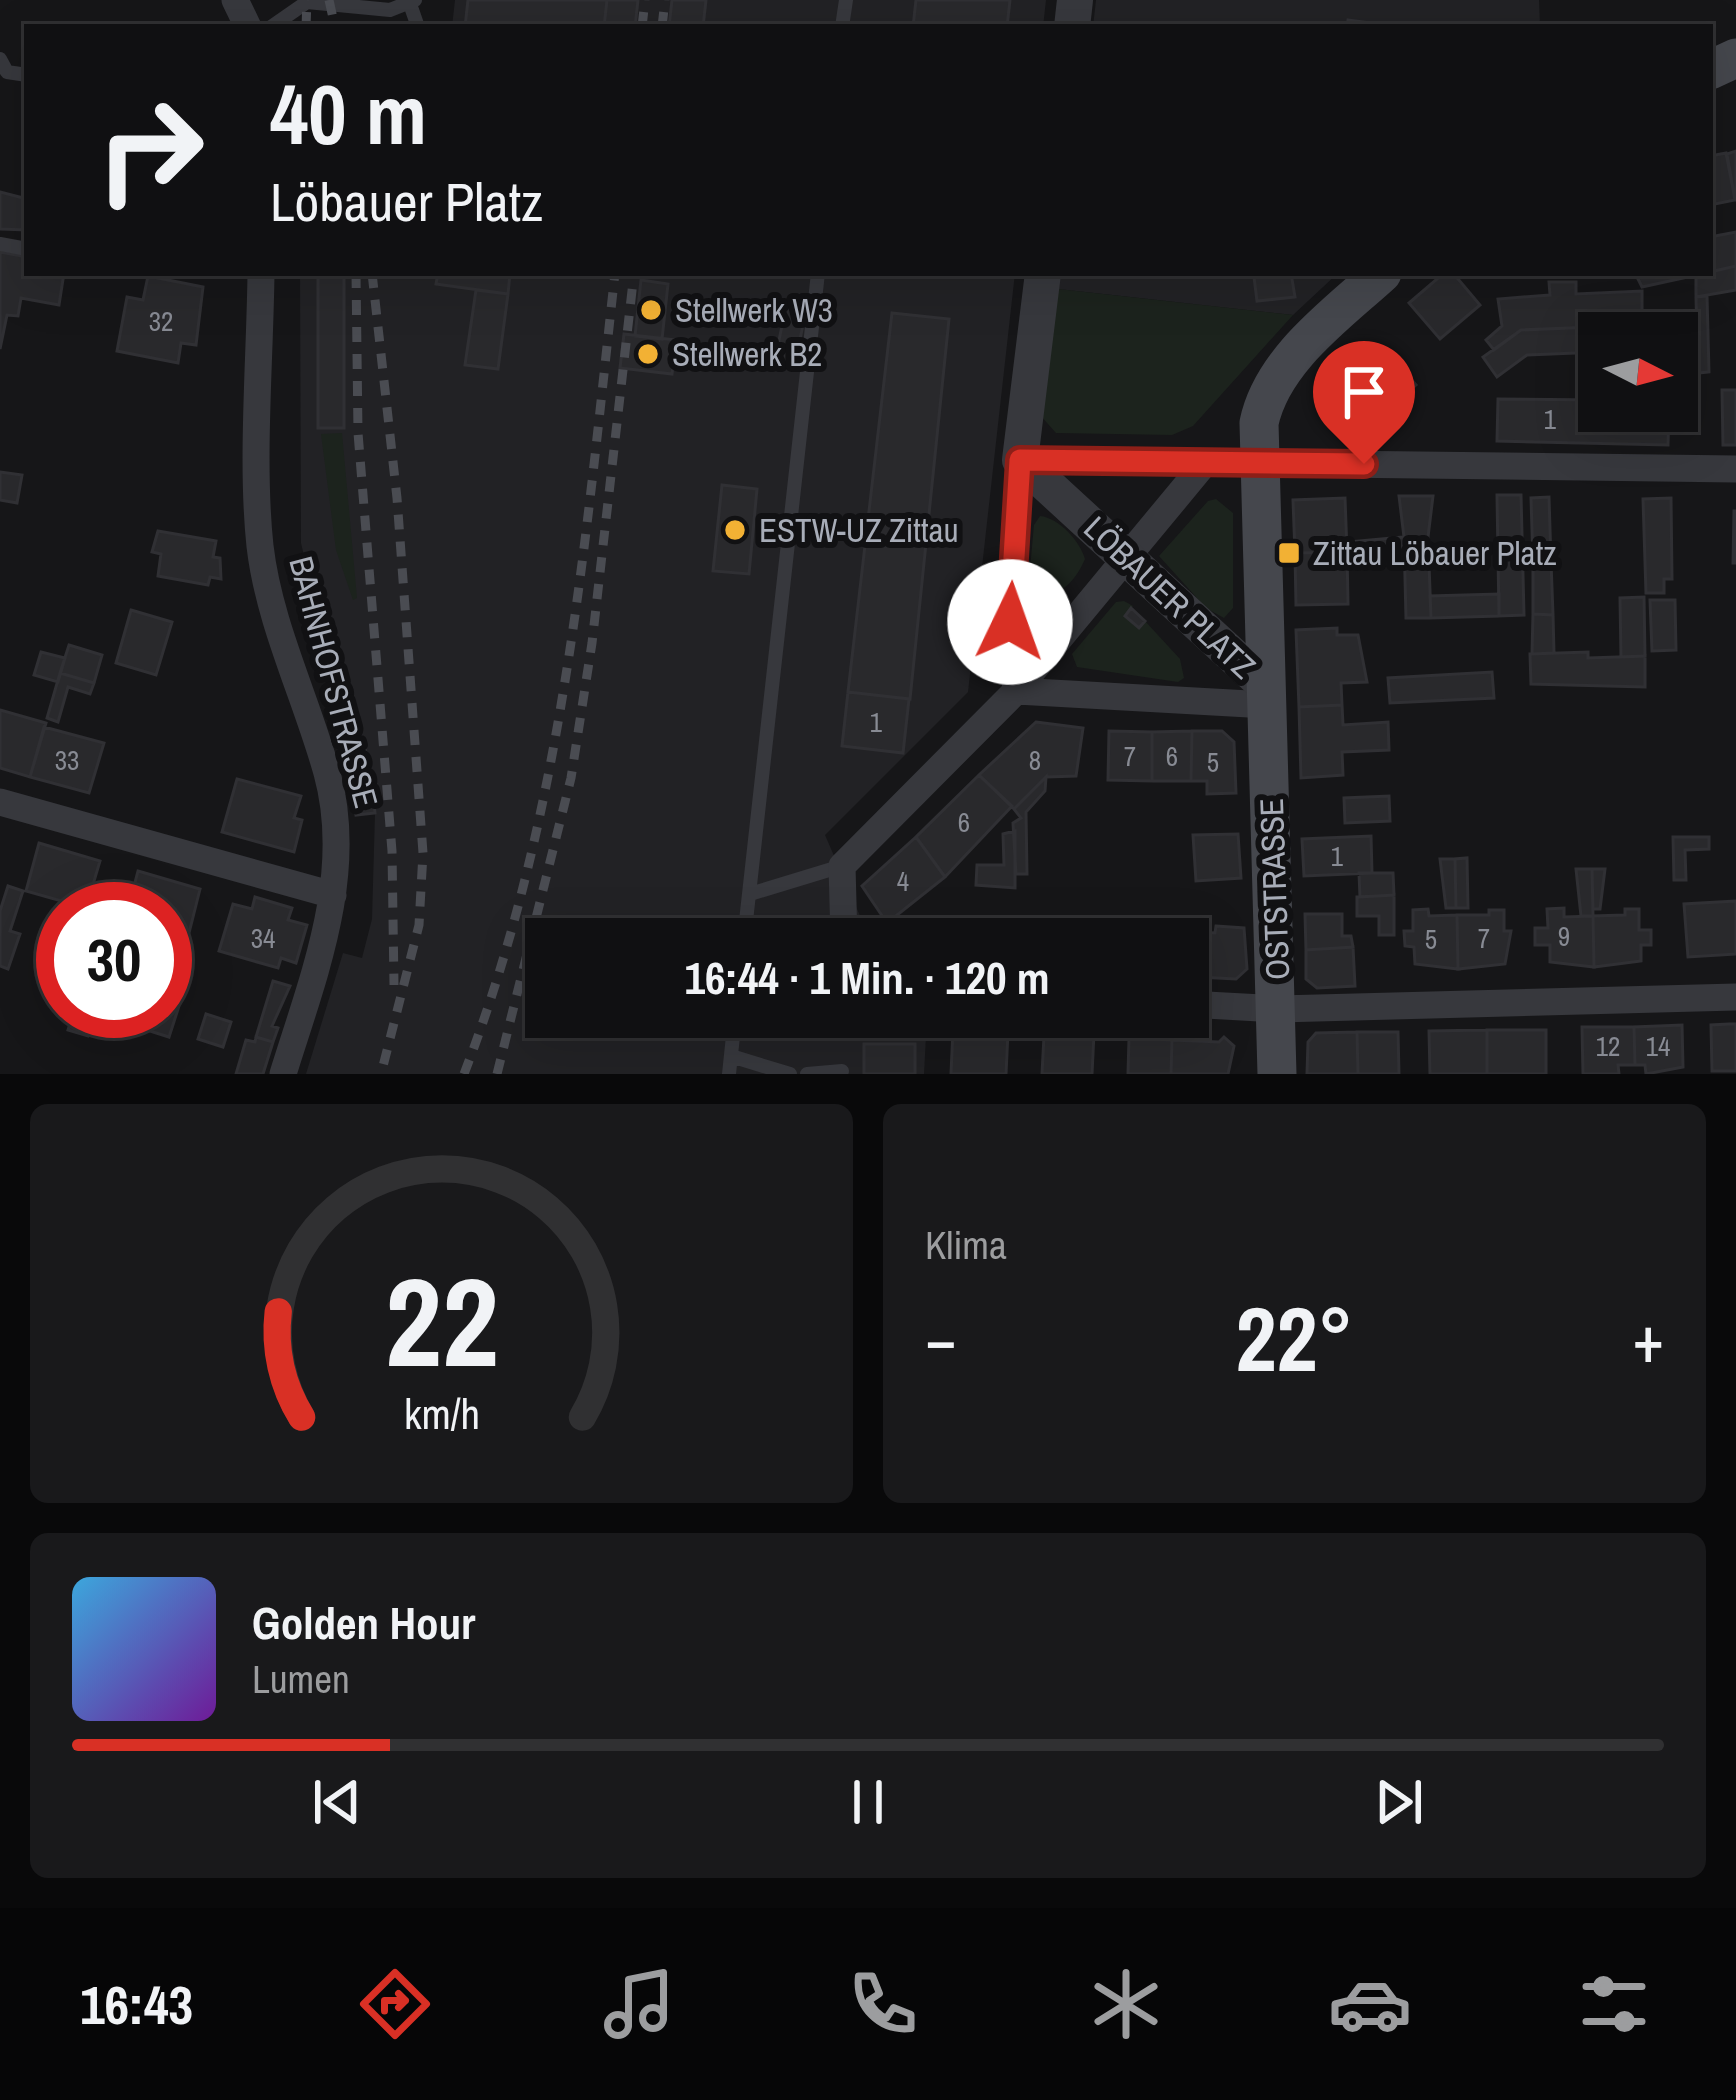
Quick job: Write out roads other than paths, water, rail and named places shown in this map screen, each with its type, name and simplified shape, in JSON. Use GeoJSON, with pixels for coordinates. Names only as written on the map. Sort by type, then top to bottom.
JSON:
{"type":"FeatureCollection","features":[{"type":"Feature","properties":{"kind":"main road","name":"LÖBAUER PLATZ"},"geometry":{"type":"LineString","coordinates":[[1267,696],[1258,464],[1265,394],[1293,359],[1379,276]]}},
{"type":"Feature","properties":{"kind":"main road","name":"OSTSTRASSE"},"geometry":{"type":"LineString","coordinates":[[1267,696],[1279,1009],[1277,1074]]}},
{"type":"Feature","properties":{"kind":"street","name":"BAHNHOFSTRASSE"},"geometry":{"type":"LineString","coordinates":[[261,276],[260,543],[268,594],[328,776],[338,836],[333,895],[283,1074]]}},
{"type":"Feature","properties":{"kind":"street"},"geometry":{"type":"LineString","coordinates":[[1016,691],[1010,622],[1020,460],[1043,276]]}},
{"type":"Feature","properties":{"kind":"street","name":"LÖBAUER PLATZ"},"geometry":{"type":"LineString","coordinates":[[1020,460],[1736,470]]}},
{"type":"Feature","properties":{"kind":"street","name":"LÖBAUER PLATZ"},"geometry":{"type":"LineString","coordinates":[[1020,460],[1126,556],[1267,696]]}},
{"type":"Feature","properties":{"kind":"street"},"geometry":{"type":"LineString","coordinates":[[840,918],[842,866],[1016,691],[1204,464]]}},
{"type":"Feature","properties":{"kind":"street","name":"LÖBAUER PLATZ"},"geometry":{"type":"LineString","coordinates":[[1016,691],[1267,696]]}},
{"type":"Feature","properties":{"kind":"street"},"geometry":{"type":"LineString","coordinates":[[0,802],[333,895]]}},
{"type":"Feature","properties":{"kind":"street"},"geometry":{"type":"LineString","coordinates":[[1209,1005],[1279,1009],[1736,997]]}},
{"type":"Feature","properties":{"kind":"lane"},"geometry":{"type":"LineString","coordinates":[[275,24],[307,2],[329,0],[391,10],[413,2]]}},
{"type":"Feature","properties":{"kind":"lane"},"geometry":{"type":"LineString","coordinates":[[0,59],[7,72],[24,75]]}},
{"type":"Feature","properties":{"kind":"lane"},"geometry":{"type":"LineString","coordinates":[[747,918],[818,276]]}},
{"type":"Feature","properties":{"kind":"lane"},"geometry":{"type":"LineString","coordinates":[[750,894],[842,866]]}},
{"type":"Feature","properties":{"kind":"lane"},"geometry":{"type":"LineString","coordinates":[[729,1074],[733,1038]]}},
{"type":"Feature","properties":{"kind":"lane"},"geometry":{"type":"LineString","coordinates":[[731,1056],[790,1074]]}},
{"type":"Feature","properties":{"kind":"lane"},"geometry":{"type":"LineString","coordinates":[[807,1074],[842,1071]]}},
{"type":"Feature","properties":{"kind":"railway"},"geometry":{"type":"LineString","coordinates":[[306,24],[307,0]]}},
{"type":"Feature","properties":{"kind":"railway"},"geometry":{"type":"LineString","coordinates":[[329,0],[334,24]]}},
{"type":"Feature","properties":{"kind":"railway"},"geometry":{"type":"LineString","coordinates":[[642,24],[645,0]]}},
{"type":"Feature","properties":{"kind":"railway"},"geometry":{"type":"LineString","coordinates":[[662,24],[665,0]]}},
{"type":"Feature","properties":{"kind":"railway"},"geometry":{"type":"LineString","coordinates":[[356,276],[358,433],[392,851],[394,985]]}},
{"type":"Feature","properties":{"kind":"railway"},"geometry":{"type":"LineString","coordinates":[[372,276],[397,498],[423,853],[419,925],[381,1074]]}},
{"type":"Feature","properties":{"kind":"railway"},"geometry":{"type":"LineString","coordinates":[[464,1074],[498,977],[547,779],[580,578],[615,276]]}},
{"type":"Feature","properties":{"kind":"railway"},"geometry":{"type":"LineString","coordinates":[[497,1074],[571,778],[592,643],[634,276]]}},
{"type":"Feature","properties":{"kind":"place","name":"Stellwerk W3"},"geometry":{"type":"Point","coordinates":[651,310]}},
{"type":"Feature","properties":{"kind":"place","name":"Stellwerk B2"},"geometry":{"type":"Point","coordinates":[648,354]}},
{"type":"Feature","properties":{"kind":"place","name":"ESTW-UZ Zittau"},"geometry":{"type":"Point","coordinates":[735,530]}},
{"type":"Feature","properties":{"kind":"place","name":"Zittau Löbauer Platz"},"geometry":{"type":"Point","coordinates":[1289,553]}}]}
